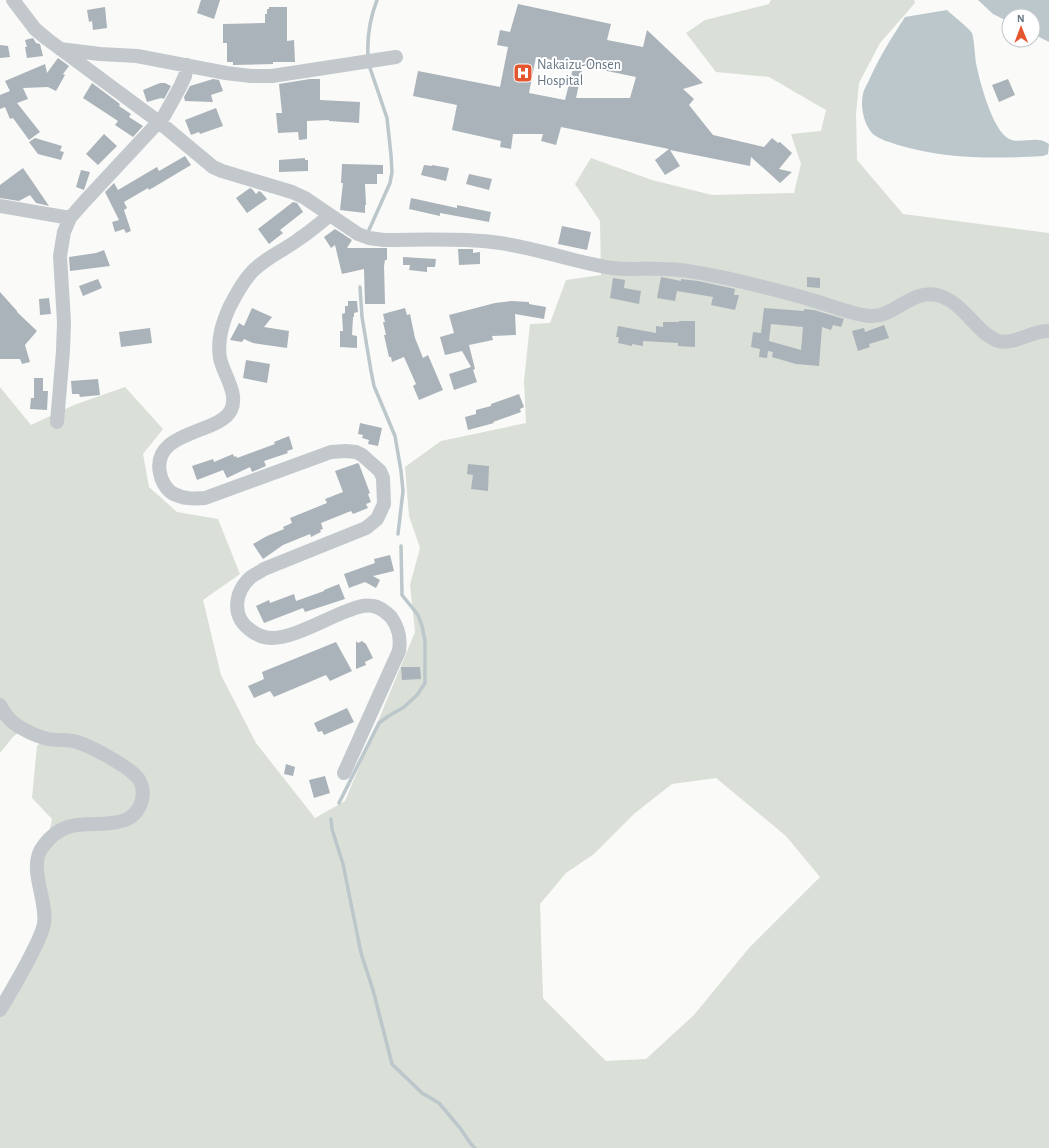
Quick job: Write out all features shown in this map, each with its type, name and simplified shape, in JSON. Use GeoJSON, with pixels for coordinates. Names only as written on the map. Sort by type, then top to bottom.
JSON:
{"type":"FeatureCollection","features":[{"type":"Feature","properties":{"kind":"street"},"geometry":{"type":"LineString","coordinates":[[13,0],[35,29],[58,48],[159,122],[213,167],[222,172],[292,192],[305,198],[358,234],[370,238],[384,240],[492,242],[613,268],[637,270],[664,269],[693,272],[729,279],[869,316],[889,312],[913,298],[928,294],[937,295],[947,299],[957,306],[979,328],[998,341],[1020,339],[1045,330],[1049,331]]}},
{"type":"Feature","properties":{"kind":"street"},"geometry":{"type":"LineString","coordinates":[[58,48],[100,54],[137,56],[226,73],[252,76],[272,76],[396,57]]}},
{"type":"Feature","properties":{"kind":"street"},"geometry":{"type":"LineString","coordinates":[[56,422],[63,351],[64,322],[60,256],[64,232],[70,218],[126,155],[159,122],[180,87],[185,76],[187,65]]}},
{"type":"Feature","properties":{"kind":"street"},"geometry":{"type":"LineString","coordinates":[[0,206],[70,218]]}},
{"type":"Feature","properties":{"kind":"street"},"geometry":{"type":"LineString","coordinates":[[330,216],[299,239],[262,263],[251,273],[240,287],[225,317],[220,332],[219,342],[220,357],[232,392],[233,401],[231,410],[228,415],[218,421],[172,442],[161,456],[159,472],[169,491],[179,497],[193,499],[205,498],[331,452],[356,452],[362,455],[380,471],[383,478],[384,504],[381,512],[373,523],[366,528],[264,569],[253,575],[239,594],[237,607],[238,616],[243,624],[253,632],[271,638],[288,635],[336,615],[365,605],[379,607],[390,615],[396,624],[400,642],[399,651],[344,772]]}},
{"type":"Feature","properties":{"kind":"street"},"geometry":{"type":"LineString","coordinates":[[0,705],[14,724],[24,730],[48,739],[64,739],[91,747],[126,768],[140,781],[142,787],[142,798],[140,807],[132,815],[122,821],[112,824],[79,825],[68,827],[53,836],[43,846],[37,857],[37,872],[44,914],[42,933],[27,964],[0,1010]]}},
{"type":"Feature","properties":{"kind":"shaded area"},"geometry":{"type":"Polygon","coordinates":[[[771,0],[914,0],[915,3],[880,43],[859,83],[856,114],[857,160],[903,214],[1049,233],[1049,1148],[0,1148],[0,997],[35,955],[45,853],[52,819],[32,798],[37,746],[47,736],[27,725],[13,737],[0,753],[0,387],[31,425],[74,405],[125,387],[163,429],[143,454],[149,487],[177,512],[218,519],[240,574],[203,600],[221,675],[256,743],[315,818],[345,801],[415,632],[410,585],[420,548],[409,516],[405,467],[441,441],[526,423],[524,381],[530,324],[550,323],[566,280],[601,275],[600,221],[575,184],[591,158],[652,180],[712,195],[794,193],[801,164],[791,134],[821,131],[826,110],[769,77],[716,72],[686,33],[705,20],[769,4],[771,0]],[[716,778],[672,784],[635,813],[594,854],[566,873],[540,904],[543,998],[606,1061],[646,1059],[694,1015],[749,948],[820,877],[786,836],[716,778]]]}},
{"type":"Feature","properties":{"kind":"shaded area"},"geometry":{"type":"Polygon","coordinates":[[[978,0],[1049,0],[1049,42],[1041,38],[1041,8],[1001,8],[1001,18],[993,14],[978,0]]]}},
{"type":"Feature","properties":{"kind":"shaded area"},"geometry":{"type":"Polygon","coordinates":[[[947,10],[972,33],[980,80],[986,100],[998,127],[1003,134],[1013,140],[1038,140],[1049,144],[1048,154],[1043,156],[988,158],[934,153],[916,150],[885,141],[873,134],[867,126],[862,110],[862,99],[864,92],[878,62],[900,24],[905,17],[947,10]]]}},
{"type":"Feature","properties":{"kind":"building"},"geometry":{"type":"Polygon","coordinates":[[[201,0],[220,0],[214,19],[197,13],[201,0]]]}},
{"type":"Feature","properties":{"kind":"building"},"geometry":{"type":"Polygon","coordinates":[[[518,4],[611,24],[607,40],[643,47],[647,30],[703,83],[683,89],[694,99],[689,105],[713,135],[764,147],[772,138],[778,143],[780,142],[792,153],[779,169],[792,172],[780,183],[751,157],[750,166],[670,150],[680,166],[665,175],[655,160],[669,149],[561,127],[556,145],[541,141],[543,134],[513,134],[511,149],[500,147],[501,141],[452,130],[457,105],[413,96],[418,71],[500,87],[508,47],[497,45],[500,30],[510,32],[518,4]],[[536,57],[529,93],[565,100],[574,64],[536,57]],[[583,66],[576,98],[630,98],[636,77],[583,66]]]}},
{"type":"Feature","properties":{"kind":"building"},"geometry":{"type":"Polygon","coordinates":[[[105,7],[107,28],[93,30],[92,21],[89,22],[87,10],[105,7]]]}},
{"type":"Feature","properties":{"kind":"building"},"geometry":{"type":"Polygon","coordinates":[[[269,7],[287,7],[287,41],[294,40],[295,62],[233,65],[233,62],[227,62],[227,43],[223,43],[223,24],[265,23],[265,14],[267,14],[267,9],[269,9],[269,7]]]}},
{"type":"Feature","properties":{"kind":"building"},"geometry":{"type":"Polygon","coordinates":[[[33,38],[36,43],[40,44],[43,56],[27,58],[25,47],[27,47],[25,40],[33,38]]]}},
{"type":"Feature","properties":{"kind":"building"},"geometry":{"type":"Polygon","coordinates":[[[0,45],[8,46],[10,57],[0,58],[0,45]]]}},
{"type":"Feature","properties":{"kind":"building"},"geometry":{"type":"Polygon","coordinates":[[[58,58],[69,66],[63,74],[65,75],[56,91],[48,87],[23,88],[28,99],[17,103],[40,132],[29,140],[13,118],[10,119],[5,107],[0,109],[0,95],[10,91],[5,81],[45,64],[47,73],[58,58]]]}},
{"type":"Feature","properties":{"kind":"building"},"geometry":{"type":"Polygon","coordinates":[[[213,79],[219,80],[223,91],[211,95],[213,102],[185,101],[184,97],[190,86],[213,79]]]}},
{"type":"Feature","properties":{"kind":"building"},"geometry":{"type":"Polygon","coordinates":[[[310,79],[320,79],[320,100],[360,102],[359,123],[329,120],[307,121],[307,139],[299,140],[298,132],[278,133],[276,113],[282,113],[279,84],[310,79]]]}},
{"type":"Feature","properties":{"kind":"building"},"geometry":{"type":"Polygon","coordinates":[[[1008,79],[1015,95],[999,102],[992,85],[1008,79]]]}},
{"type":"Feature","properties":{"kind":"building"},"geometry":{"type":"Polygon","coordinates":[[[92,83],[120,104],[119,106],[131,114],[129,117],[143,126],[133,137],[115,125],[118,121],[83,98],[92,83]]]}},
{"type":"Feature","properties":{"kind":"building"},"geometry":{"type":"Polygon","coordinates":[[[160,83],[165,83],[171,86],[164,99],[161,98],[147,102],[143,90],[160,83]]]}},
{"type":"Feature","properties":{"kind":"building"},"geometry":{"type":"Polygon","coordinates":[[[216,108],[223,126],[200,134],[199,132],[191,135],[185,120],[216,108]]]}},
{"type":"Feature","properties":{"kind":"building"},"geometry":{"type":"Polygon","coordinates":[[[104,134],[117,146],[98,165],[86,154],[104,134]]]}},
{"type":"Feature","properties":{"kind":"building"},"geometry":{"type":"Polygon","coordinates":[[[35,138],[62,146],[60,151],[64,152],[61,160],[38,154],[29,142],[35,138]]]}},
{"type":"Feature","properties":{"kind":"building"},"geometry":{"type":"Polygon","coordinates":[[[185,156],[191,165],[149,190],[148,188],[124,202],[127,208],[124,210],[131,231],[126,233],[124,229],[115,232],[112,222],[119,220],[105,192],[114,183],[118,190],[157,167],[159,171],[185,156]]]}},
{"type":"Feature","properties":{"kind":"building"},"geometry":{"type":"Polygon","coordinates":[[[305,158],[305,160],[308,160],[308,171],[279,172],[279,160],[305,158]]]}},
{"type":"Feature","properties":{"kind":"building"},"geometry":{"type":"Polygon","coordinates":[[[342,164],[383,165],[383,174],[377,174],[377,184],[365,184],[365,213],[340,210],[343,183],[341,183],[342,164]]]}},
{"type":"Feature","properties":{"kind":"building"},"geometry":{"type":"Polygon","coordinates":[[[424,165],[449,168],[446,181],[421,175],[424,165]]]}},
{"type":"Feature","properties":{"kind":"building"},"geometry":{"type":"Polygon","coordinates":[[[23,168],[49,206],[36,203],[30,195],[19,201],[0,198],[0,185],[23,168]]]}},
{"type":"Feature","properties":{"kind":"building"},"geometry":{"type":"Polygon","coordinates":[[[81,170],[90,172],[84,190],[76,187],[81,170]]]}},
{"type":"Feature","properties":{"kind":"building"},"geometry":{"type":"Polygon","coordinates":[[[469,174],[492,179],[489,190],[466,184],[469,174]]]}},
{"type":"Feature","properties":{"kind":"building"},"geometry":{"type":"Polygon","coordinates":[[[250,188],[256,194],[259,191],[261,192],[267,199],[247,213],[236,198],[250,188]]]}},
{"type":"Feature","properties":{"kind":"building"},"geometry":{"type":"Polygon","coordinates":[[[411,198],[457,208],[457,205],[491,212],[489,222],[440,213],[440,216],[409,209],[411,198]]]}},
{"type":"Feature","properties":{"kind":"building"},"geometry":{"type":"Polygon","coordinates":[[[293,202],[297,203],[303,212],[280,230],[283,233],[269,244],[258,229],[293,202]]]}},
{"type":"Feature","properties":{"kind":"building"},"geometry":{"type":"Polygon","coordinates":[[[562,226],[591,232],[587,250],[558,244],[562,226]]]}},
{"type":"Feature","properties":{"kind":"building"},"geometry":{"type":"Polygon","coordinates":[[[335,229],[352,240],[347,248],[387,248],[387,260],[385,260],[384,266],[385,304],[365,304],[364,269],[342,274],[335,245],[331,248],[324,237],[335,229]]]}},
{"type":"Feature","properties":{"kind":"building"},"geometry":{"type":"Polygon","coordinates":[[[458,249],[473,249],[473,253],[480,252],[480,264],[459,265],[458,249]]]}},
{"type":"Feature","properties":{"kind":"building"},"geometry":{"type":"Polygon","coordinates":[[[104,250],[110,266],[70,271],[69,257],[96,253],[104,250]]]}},
{"type":"Feature","properties":{"kind":"building"},"geometry":{"type":"Polygon","coordinates":[[[403,257],[436,259],[435,267],[427,267],[427,272],[409,270],[410,265],[403,265],[403,257]]]}},
{"type":"Feature","properties":{"kind":"building"},"geometry":{"type":"Polygon","coordinates":[[[661,277],[681,281],[681,279],[698,281],[735,289],[734,295],[739,295],[735,310],[711,305],[713,297],[677,291],[675,301],[657,298],[661,277]]]}},
{"type":"Feature","properties":{"kind":"building"},"geometry":{"type":"Polygon","coordinates":[[[807,277],[820,278],[820,288],[807,287],[807,277]]]}},
{"type":"Feature","properties":{"kind":"building"},"geometry":{"type":"Polygon","coordinates":[[[613,278],[625,280],[624,288],[641,291],[639,304],[610,298],[613,278]]]}},
{"type":"Feature","properties":{"kind":"building"},"geometry":{"type":"Polygon","coordinates":[[[98,279],[102,288],[83,296],[79,286],[98,279]]]}},
{"type":"Feature","properties":{"kind":"building"},"geometry":{"type":"Polygon","coordinates":[[[0,292],[17,312],[37,331],[25,345],[30,362],[22,364],[20,359],[0,359],[0,292]]]}},
{"type":"Feature","properties":{"kind":"building"},"geometry":{"type":"Polygon","coordinates":[[[49,298],[51,314],[40,315],[39,299],[49,298]]]}},
{"type":"Feature","properties":{"kind":"building"},"geometry":{"type":"Polygon","coordinates":[[[348,301],[357,301],[358,312],[354,313],[352,335],[357,336],[357,348],[340,347],[340,331],[343,331],[342,314],[345,313],[345,306],[348,306],[348,301]]]}},
{"type":"Feature","properties":{"kind":"building"},"geometry":{"type":"Polygon","coordinates":[[[511,301],[529,302],[529,304],[546,307],[544,319],[515,314],[516,335],[492,336],[493,340],[469,345],[475,369],[473,370],[477,382],[454,390],[449,374],[471,367],[462,351],[445,355],[440,337],[454,333],[449,315],[495,303],[511,301]]]}},
{"type":"Feature","properties":{"kind":"building"},"geometry":{"type":"Polygon","coordinates":[[[252,308],[272,317],[264,327],[289,331],[287,348],[253,343],[244,339],[242,342],[230,340],[239,323],[244,326],[252,308]]]}},
{"type":"Feature","properties":{"kind":"building"},"geometry":{"type":"Polygon","coordinates":[[[405,308],[407,315],[410,314],[415,338],[423,358],[428,355],[443,390],[419,400],[413,386],[416,384],[404,357],[392,362],[391,357],[389,357],[384,335],[386,335],[383,314],[405,308]]]}},
{"type":"Feature","properties":{"kind":"building"},"geometry":{"type":"Polygon","coordinates":[[[764,308],[804,311],[804,309],[814,310],[844,319],[841,327],[833,325],[831,330],[822,327],[819,366],[796,364],[772,357],[773,352],[768,351],[767,358],[759,357],[760,349],[751,347],[753,332],[761,333],[764,308]],[[771,324],[769,341],[801,350],[803,327],[771,324]]]}},
{"type":"Feature","properties":{"kind":"building"},"geometry":{"type":"Polygon","coordinates":[[[695,321],[695,347],[678,346],[678,343],[643,341],[643,346],[632,344],[632,346],[618,343],[619,337],[616,337],[618,326],[656,333],[656,326],[663,327],[663,322],[695,321]]]}},
{"type":"Feature","properties":{"kind":"building"},"geometry":{"type":"Polygon","coordinates":[[[884,325],[889,338],[869,344],[870,347],[858,351],[852,331],[864,328],[865,332],[884,325]]]}},
{"type":"Feature","properties":{"kind":"building"},"geometry":{"type":"Polygon","coordinates":[[[150,328],[152,343],[121,347],[119,332],[150,328]]]}},
{"type":"Feature","properties":{"kind":"building"},"geometry":{"type":"Polygon","coordinates":[[[246,360],[270,364],[267,383],[243,378],[246,360]]]}},
{"type":"Feature","properties":{"kind":"building"},"geometry":{"type":"Polygon","coordinates":[[[34,378],[43,378],[43,391],[48,391],[47,410],[30,409],[31,398],[34,398],[34,378]]]}},
{"type":"Feature","properties":{"kind":"building"},"geometry":{"type":"Polygon","coordinates":[[[98,379],[100,395],[80,397],[79,394],[72,394],[71,381],[98,379]]]}},
{"type":"Feature","properties":{"kind":"building"},"geometry":{"type":"Polygon","coordinates":[[[519,394],[524,407],[520,409],[521,412],[493,422],[494,423],[468,430],[465,417],[476,414],[476,410],[491,406],[491,404],[519,394]]]}},
{"type":"Feature","properties":{"kind":"building"},"geometry":{"type":"Polygon","coordinates":[[[360,423],[382,428],[378,446],[368,444],[369,440],[362,438],[363,435],[358,434],[360,423]]]}},
{"type":"Feature","properties":{"kind":"building"},"geometry":{"type":"Polygon","coordinates":[[[289,436],[293,449],[287,451],[288,453],[264,461],[266,466],[252,472],[250,467],[227,478],[223,470],[197,480],[192,466],[213,459],[214,462],[233,454],[234,457],[236,456],[237,458],[275,444],[274,442],[289,436]]]}},
{"type":"Feature","properties":{"kind":"building"},"geometry":{"type":"Polygon","coordinates":[[[358,463],[370,493],[368,494],[371,502],[366,504],[368,508],[353,514],[351,511],[321,523],[323,529],[320,530],[321,532],[311,537],[310,534],[283,545],[263,559],[253,544],[284,529],[283,527],[292,523],[290,518],[327,503],[325,499],[343,492],[335,471],[358,463]]]}},
{"type":"Feature","properties":{"kind":"building"},"geometry":{"type":"Polygon","coordinates":[[[468,464],[489,466],[488,491],[471,489],[473,475],[467,474],[468,464]]]}},
{"type":"Feature","properties":{"kind":"building"},"geometry":{"type":"Polygon","coordinates":[[[390,555],[394,571],[373,576],[380,580],[376,588],[365,582],[349,588],[344,574],[375,563],[374,559],[390,555]]]}},
{"type":"Feature","properties":{"kind":"building"},"geometry":{"type":"Polygon","coordinates":[[[339,584],[345,599],[305,612],[303,608],[264,623],[256,606],[269,600],[270,603],[294,594],[296,601],[339,584]]]}},
{"type":"Feature","properties":{"kind":"building"},"geometry":{"type":"Polygon","coordinates":[[[356,641],[358,643],[362,641],[366,644],[373,658],[365,662],[366,665],[356,669],[356,641]]]}},
{"type":"Feature","properties":{"kind":"building"},"geometry":{"type":"Polygon","coordinates":[[[336,642],[352,671],[330,681],[326,675],[274,697],[270,691],[254,698],[248,686],[264,679],[262,672],[336,642]]]}},
{"type":"Feature","properties":{"kind":"building"},"geometry":{"type":"Polygon","coordinates":[[[401,667],[420,667],[421,679],[402,680],[401,667]]]}},
{"type":"Feature","properties":{"kind":"building"},"geometry":{"type":"Polygon","coordinates":[[[347,708],[354,722],[324,735],[322,731],[318,732],[314,723],[347,708]]]}},
{"type":"Feature","properties":{"kind":"building"},"geometry":{"type":"Polygon","coordinates":[[[286,764],[295,767],[293,776],[284,774],[286,764]]]}},
{"type":"Feature","properties":{"kind":"building"},"geometry":{"type":"Polygon","coordinates":[[[325,776],[330,793],[314,798],[309,780],[325,776]]]}},
{"type":"Feature","properties":{"kind":"waterway"},"geometry":{"type":"LineString","coordinates":[[368,55],[368,41],[372,14],[377,0]]}},
{"type":"Feature","properties":{"kind":"waterway"},"geometry":{"type":"LineString","coordinates":[[369,65],[387,118],[392,172],[390,183],[369,230]]}},
{"type":"Feature","properties":{"kind":"waterway"},"geometry":{"type":"LineString","coordinates":[[360,287],[362,317],[374,386],[395,436],[401,471],[403,491],[398,534]]}},
{"type":"Feature","properties":{"kind":"waterway"},"geometry":{"type":"LineString","coordinates":[[339,803],[379,723],[404,707],[417,695],[425,683],[425,641],[422,626],[418,615],[402,595],[401,546]]}},
{"type":"Feature","properties":{"kind":"waterway"},"geometry":{"type":"LineString","coordinates":[[331,819],[332,829],[343,864],[361,953],[373,990],[392,1064],[422,1093],[439,1103],[475,1148]]}},
{"type":"Feature","properties":{"kind":"place","name":"Nakaizu-Onsen Hospital"},"geometry":{"type":"Point","coordinates":[523,73]}}]}
